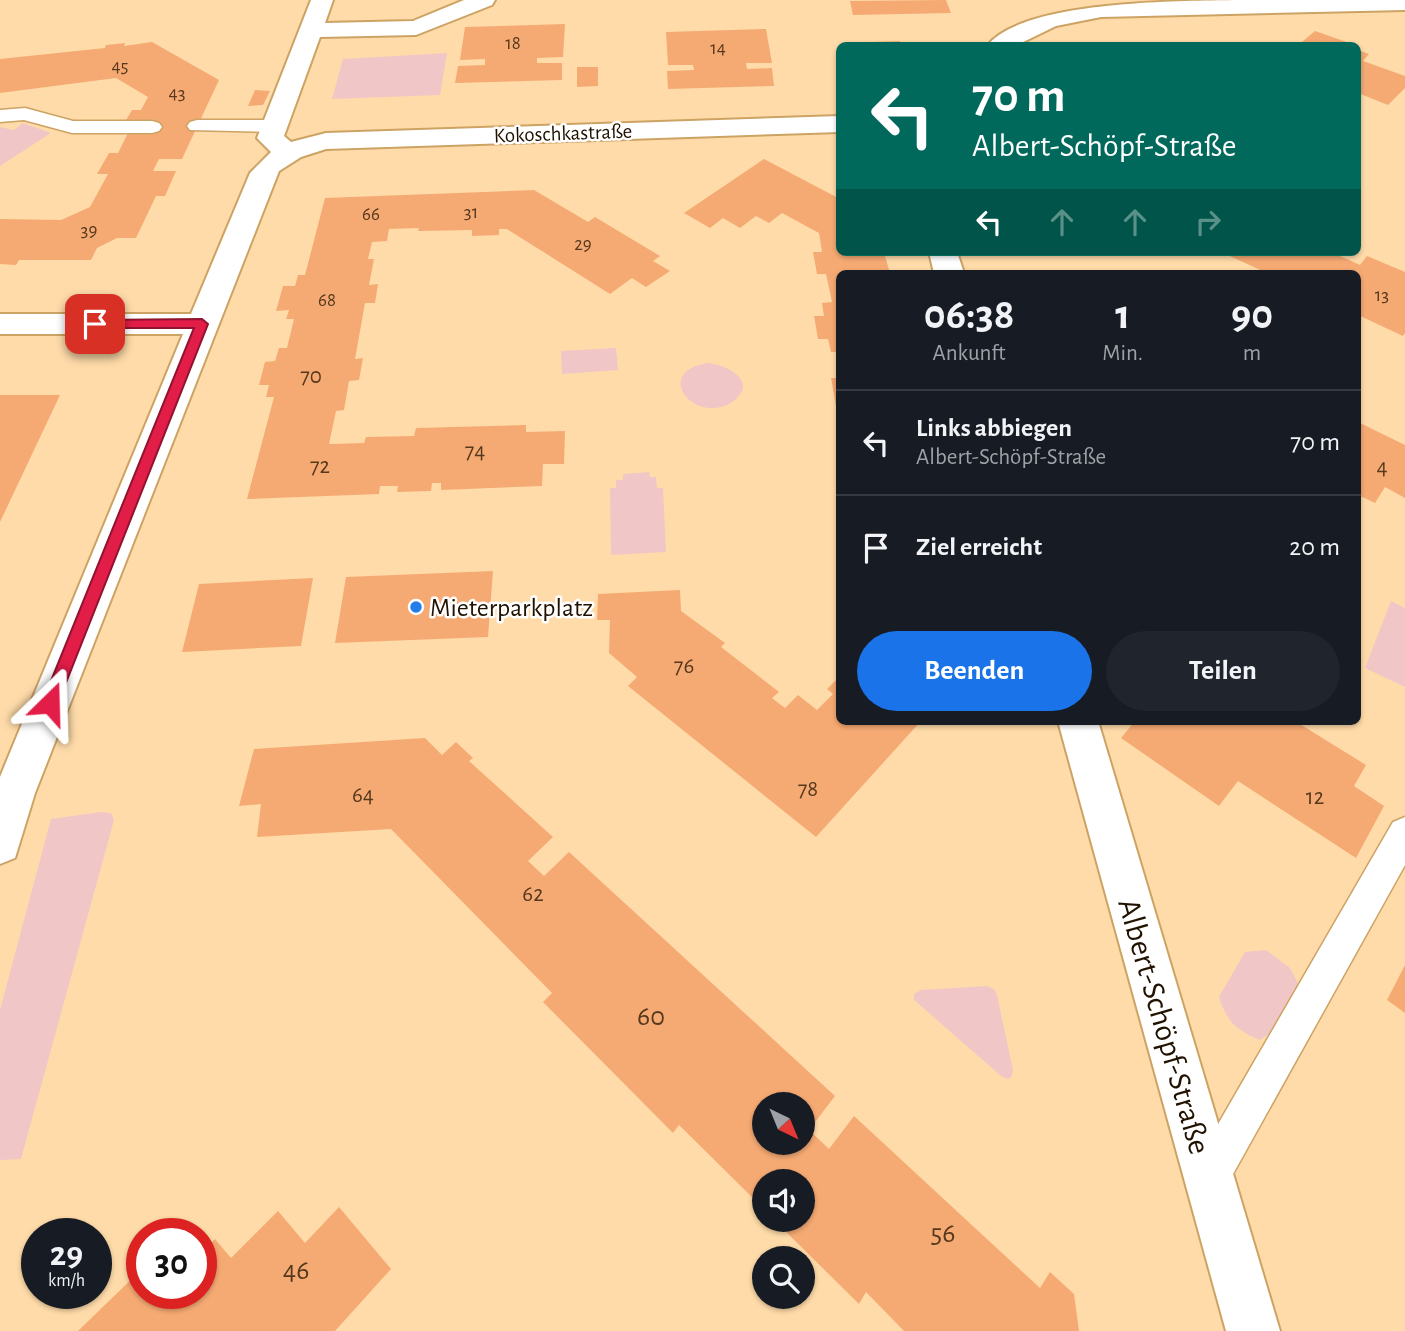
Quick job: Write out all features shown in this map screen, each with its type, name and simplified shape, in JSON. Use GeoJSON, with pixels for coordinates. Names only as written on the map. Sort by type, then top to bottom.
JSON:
{"type":"FeatureCollection","features":[{"type":"Feature","properties":{"kind":"street"},"geometry":{"type":"LineString","coordinates":[[0,844],[7,796],[263,173],[281,139],[322,0]]}},
{"type":"Feature","properties":{"kind":"street"},"geometry":{"type":"LineString","coordinates":[[312,30],[416,28],[484,0]]}},
{"type":"Feature","properties":{"kind":"street"},"geometry":{"type":"LineString","coordinates":[[1005,42],[1027,28],[1052,19],[1101,10],[1405,3]]}},
{"type":"Feature","properties":{"kind":"street","name":"Kokoschkastraße"},"geometry":{"type":"LineString","coordinates":[[281,139],[326,141],[836,124]]}},
{"type":"Feature","properties":{"kind":"street"},"geometry":{"type":"LineString","coordinates":[[0,324],[202,324]]}},
{"type":"Feature","properties":{"kind":"street","name":"Albert-Schöpf-Straße"},"geometry":{"type":"LineString","coordinates":[[1079,725],[1253,1331]]}},
{"type":"Feature","properties":{"kind":"lane"},"geometry":{"type":"LineString","coordinates":[[0,116],[25,114],[72,127],[152,127]]}},
{"type":"Feature","properties":{"kind":"lane"},"geometry":{"type":"LineString","coordinates":[[197,126],[281,139]]}},
{"type":"Feature","properties":{"kind":"lane"},"geometry":{"type":"LineString","coordinates":[[1209,1178],[1405,833]]}},
{"type":"Feature","properties":{"kind":"shaded area"},"geometry":{"type":"Polygon","coordinates":[[[447,53],[440,95],[332,99],[343,59],[447,53]]]}},
{"type":"Feature","properties":{"kind":"shaded area"},"geometry":{"type":"Polygon","coordinates":[[[23,123],[51,133],[0,166],[0,127],[14,130],[23,123]]]}},
{"type":"Feature","properties":{"kind":"shaded area"},"geometry":{"type":"Polygon","coordinates":[[[616,348],[618,370],[562,374],[561,351],[616,348]]]}},
{"type":"Feature","properties":{"kind":"shaded area"},"geometry":{"type":"Polygon","coordinates":[[[708,363],[732,371],[742,381],[740,395],[718,408],[693,403],[681,386],[682,376],[691,368],[708,363]]]}},
{"type":"Feature","properties":{"kind":"shaded area"},"geometry":{"type":"Polygon","coordinates":[[[649,472],[650,477],[656,477],[657,488],[663,488],[666,552],[611,555],[610,488],[616,488],[616,480],[623,480],[623,474],[649,472]]]}},
{"type":"Feature","properties":{"kind":"shaded area"},"geometry":{"type":"Polygon","coordinates":[[[1391,601],[1405,608],[1405,687],[1365,668],[1391,601]]]}},
{"type":"Feature","properties":{"kind":"shaded area"},"geometry":{"type":"Polygon","coordinates":[[[111,813],[114,820],[21,1159],[0,1160],[0,1010],[51,819],[111,813]]]}},
{"type":"Feature","properties":{"kind":"shaded area"},"geometry":{"type":"Polygon","coordinates":[[[1266,950],[1290,968],[1299,985],[1269,1034],[1260,1040],[1234,1024],[1225,1013],[1219,997],[1245,952],[1266,950]]]}},
{"type":"Feature","properties":{"kind":"shaded area"},"geometry":{"type":"Polygon","coordinates":[[[987,986],[994,989],[997,995],[1013,1070],[1008,1079],[1001,1076],[914,1000],[914,994],[921,990],[987,986]]]}},
{"type":"Feature","properties":{"kind":"building"},"geometry":{"type":"Polygon","coordinates":[[[946,0],[951,13],[853,15],[850,1],[946,0]]]}},
{"type":"Feature","properties":{"kind":"building"},"geometry":{"type":"Polygon","coordinates":[[[565,24],[563,57],[537,58],[537,63],[562,63],[562,80],[455,83],[458,66],[485,65],[485,59],[460,60],[465,27],[565,24]]]}},
{"type":"Feature","properties":{"kind":"building"},"geometry":{"type":"Polygon","coordinates":[[[766,29],[772,63],[746,63],[747,69],[772,68],[774,86],[668,89],[667,71],[694,70],[693,65],[668,65],[666,32],[766,29]]]}},
{"type":"Feature","properties":{"kind":"building"},"geometry":{"type":"Polygon","coordinates":[[[1315,31],[1346,42],[1302,42],[1315,31]]]}},
{"type":"Feature","properties":{"kind":"building"},"geometry":{"type":"Polygon","coordinates":[[[152,42],[219,80],[182,159],[159,159],[153,171],[176,171],[165,196],[156,196],[136,238],[117,238],[97,248],[91,260],[19,260],[16,265],[0,264],[0,219],[61,220],[90,207],[108,174],[97,174],[109,153],[118,153],[128,133],[149,133],[155,120],[126,120],[132,110],[141,110],[148,97],[116,78],[0,93],[0,59],[105,48],[106,45],[125,43],[124,46],[152,42]]]}},
{"type":"Feature","properties":{"kind":"building"},"geometry":{"type":"Polygon","coordinates":[[[1361,51],[1369,54],[1363,61],[1405,76],[1405,88],[1388,105],[1361,94],[1361,51]]]}},
{"type":"Feature","properties":{"kind":"building"},"geometry":{"type":"Polygon","coordinates":[[[577,67],[598,67],[598,86],[577,87],[577,67]]]}},
{"type":"Feature","properties":{"kind":"building"},"geometry":{"type":"Polygon","coordinates":[[[255,90],[270,91],[263,105],[248,106],[255,90]]]}},
{"type":"Feature","properties":{"kind":"building"},"geometry":{"type":"Polygon","coordinates":[[[764,159],[836,197],[836,256],[885,256],[889,270],[836,270],[836,352],[831,352],[828,339],[818,339],[814,316],[824,316],[822,303],[832,302],[826,274],[817,274],[813,252],[822,252],[819,233],[782,213],[769,223],[756,216],[740,228],[723,218],[710,228],[684,213],[764,159]]]}},
{"type":"Feature","properties":{"kind":"building"},"geometry":{"type":"Polygon","coordinates":[[[534,190],[588,222],[595,217],[660,256],[653,261],[670,271],[646,287],[632,278],[610,294],[507,229],[499,229],[499,235],[472,236],[472,230],[389,229],[387,241],[372,242],[368,259],[374,259],[369,285],[378,284],[375,303],[365,303],[355,359],[363,358],[359,380],[349,381],[344,410],[336,411],[329,444],[364,443],[366,437],[414,436],[416,428],[526,425],[526,432],[565,431],[564,464],[543,464],[542,486],[441,490],[441,483],[432,483],[431,491],[397,492],[398,486],[380,486],[379,494],[247,499],[274,397],[266,397],[269,385],[259,385],[265,362],[275,361],[279,348],[287,348],[294,319],[286,319],[289,310],[276,311],[283,286],[295,286],[298,275],[305,275],[325,198],[534,190]]]}},
{"type":"Feature","properties":{"kind":"building"},"geometry":{"type":"Polygon","coordinates":[[[1230,256],[1340,256],[1360,265],[1367,256],[1405,272],[1405,333],[1403,336],[1361,316],[1361,270],[1260,270],[1230,256]]]}},
{"type":"Feature","properties":{"kind":"building"},"geometry":{"type":"Polygon","coordinates":[[[831,378],[836,378],[836,406],[831,378]]]}},
{"type":"Feature","properties":{"kind":"building"},"geometry":{"type":"Polygon","coordinates":[[[0,395],[60,395],[0,522],[0,395]]]}},
{"type":"Feature","properties":{"kind":"building"},"geometry":{"type":"Polygon","coordinates":[[[1361,423],[1405,445],[1405,498],[1385,487],[1375,503],[1361,496],[1361,423]]]}},
{"type":"Feature","properties":{"kind":"building","name":"Mieterparkplatz"},"geometry":{"type":"Polygon","coordinates":[[[493,571],[488,637],[335,643],[346,577],[493,571]]]}},
{"type":"Feature","properties":{"kind":"building"},"geometry":{"type":"Polygon","coordinates":[[[313,578],[301,646],[182,652],[199,584],[313,578]]]}},
{"type":"Feature","properties":{"kind":"building"},"geometry":{"type":"Polygon","coordinates":[[[680,590],[681,611],[725,643],[721,647],[779,692],[772,698],[785,708],[798,695],[817,710],[833,694],[827,689],[836,680],[836,725],[917,725],[816,837],[628,686],[637,677],[609,653],[610,620],[597,620],[598,594],[680,590]]]}},
{"type":"Feature","properties":{"kind":"building"},"geometry":{"type":"Polygon","coordinates":[[[1132,725],[1301,725],[1366,765],[1354,786],[1384,806],[1356,858],[1238,781],[1219,806],[1121,738],[1132,725]]]}},
{"type":"Feature","properties":{"kind":"building"},"geometry":{"type":"Polygon","coordinates":[[[425,738],[442,755],[456,742],[473,758],[469,761],[553,837],[528,861],[544,876],[569,852],[835,1096],[816,1121],[816,1092],[752,1092],[752,1155],[816,1155],[816,1137],[829,1149],[854,1116],[1040,1288],[1050,1272],[1074,1294],[1079,1331],[904,1331],[866,1292],[859,1304],[815,1261],[815,1246],[800,1246],[786,1232],[815,1232],[815,1169],[752,1169],[752,1197],[679,1125],[673,1133],[543,1002],[552,993],[391,829],[257,837],[261,804],[239,806],[254,749],[425,738]]]}},
{"type":"Feature","properties":{"kind":"building"},"geometry":{"type":"Polygon","coordinates":[[[1405,965],[1405,1013],[1387,1000],[1405,965]]]}},
{"type":"Feature","properties":{"kind":"building"},"geometry":{"type":"Polygon","coordinates":[[[339,1207],[391,1269],[335,1331],[78,1331],[101,1309],[112,1309],[112,1298],[126,1284],[126,1309],[217,1309],[217,1241],[231,1258],[278,1211],[305,1243],[339,1207]]]}},
{"type":"Feature","properties":{"kind":"place","name":"Mieterparkplatz"},"geometry":{"type":"Point","coordinates":[416,607]}},
{"type":"Feature","properties":{"kind":"route"},"geometry":{"type":"LineString","coordinates":[[50,703],[202,324],[95,324]]}}]}
